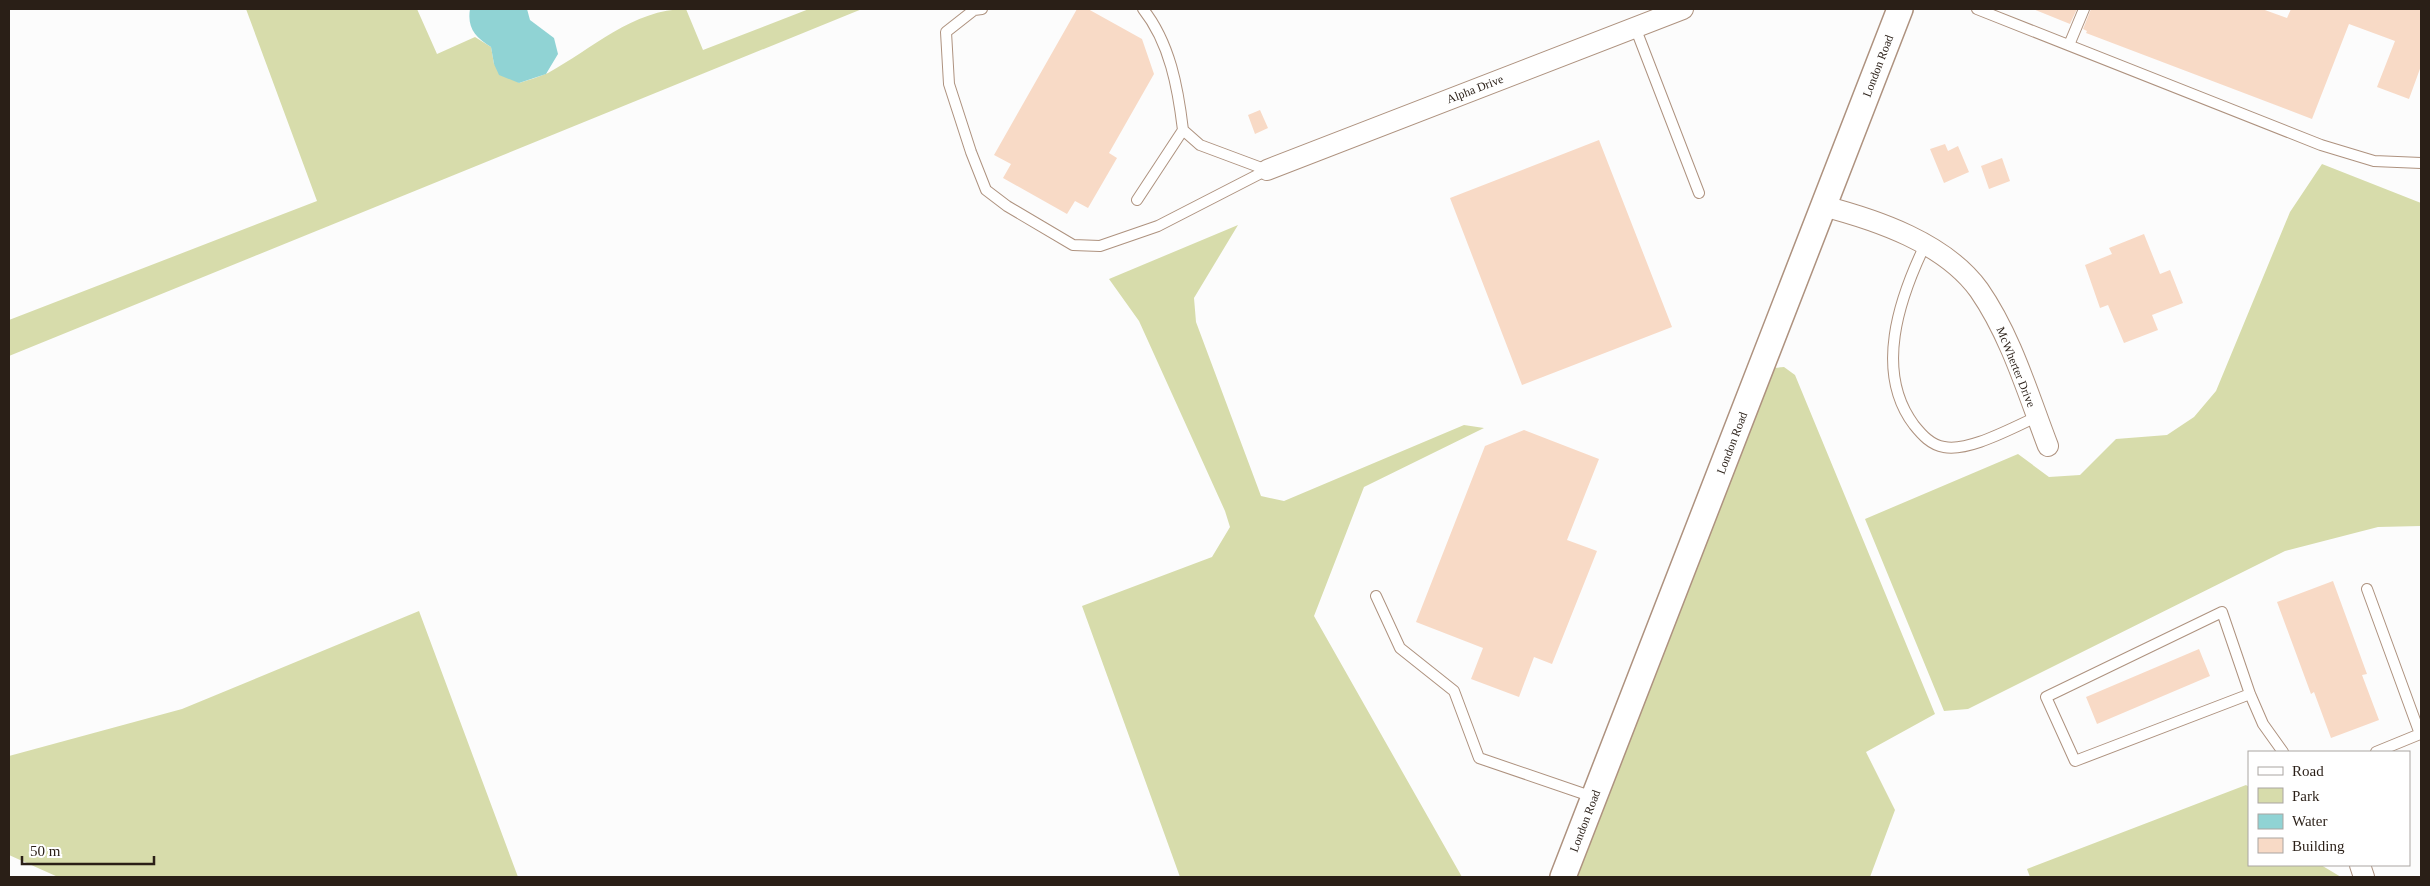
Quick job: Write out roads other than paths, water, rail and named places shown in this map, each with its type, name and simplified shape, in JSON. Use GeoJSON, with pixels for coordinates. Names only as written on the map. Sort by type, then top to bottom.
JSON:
{"type":"FeatureCollection","features":[{"type":"Feature","properties":{"kind":"street","name":"Alpha Drive"},"geometry":{"type":"LineString","coordinates":[[1267,170],[1683,9]]}},
{"type":"Feature","properties":{"kind":"street","name":"London Road"},"geometry":{"type":"LineString","coordinates":[[1563,877],[1900,9]]}},
{"type":"Feature","properties":{"kind":"street","name":"McWherter Drive"},"geometry":{"type":"LineString","coordinates":[[1824,206],[1863,216],[1899,231],[1925,245],[1959,269],[1978,288],[2005,335],[2048,446]]}},
{"type":"Feature","properties":{"kind":"lane"},"geometry":{"type":"LineString","coordinates":[[982,9],[974,10],[946,32],[949,84],[968,144],[986,190],[1007,206],[1055,236],[1073,245],[1100,246],[1158,226],[1267,170]]}},
{"type":"Feature","properties":{"kind":"lane"},"geometry":{"type":"LineString","coordinates":[[1137,200],[1183,130],[1177,85],[1154,23],[1143,9]]}},
{"type":"Feature","properties":{"kind":"lane"},"geometry":{"type":"LineString","coordinates":[[1977,9],[2321,145],[2374,161],[2421,163]]}},
{"type":"Feature","properties":{"kind":"lane"},"geometry":{"type":"LineString","coordinates":[[2069,45],[2084,9]]}},
{"type":"Feature","properties":{"kind":"lane"},"geometry":{"type":"LineString","coordinates":[[1636,27],[1699,193]]}},
{"type":"Feature","properties":{"kind":"lane"},"geometry":{"type":"LineString","coordinates":[[1183,130],[1200,145],[1267,170]]}},
{"type":"Feature","properties":{"kind":"lane"},"geometry":{"type":"LineString","coordinates":[[1925,245],[1911,274],[1894,335],[1894,379],[1907,416],[1924,438],[1944,448],[1970,445],[2037,417]]}},
{"type":"Feature","properties":{"kind":"lane"},"geometry":{"type":"LineString","coordinates":[[2367,589],[2420,734],[2378,751]]}},
{"type":"Feature","properties":{"kind":"lane"},"geometry":{"type":"LineString","coordinates":[[1376,596],[1400,648],[1454,691],[1479,758],[1594,798]]}},
{"type":"Feature","properties":{"kind":"lane"},"geometry":{"type":"LineString","coordinates":[[2250,694],[2075,761],[2046,697],[2222,612],[2250,694],[2263,724],[2283,751]]}},
{"type":"Feature","properties":{"kind":"water"},"geometry":{"type":"Polygon","coordinates":[[[470,9],[527,9],[530,20],[554,38],[558,54],[546,74],[519,83],[499,75],[494,64],[491,47],[477,36],[471,27],[470,9]]]}}]}
